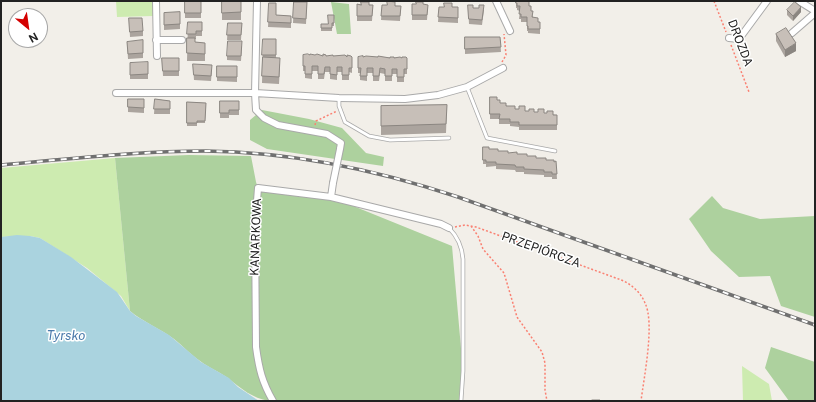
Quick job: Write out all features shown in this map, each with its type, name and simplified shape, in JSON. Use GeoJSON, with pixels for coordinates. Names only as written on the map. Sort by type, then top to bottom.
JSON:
{"type":"FeatureCollection","features":[{"type":"Feature","properties":{"kind":"street"},"geometry":{"type":"LineString","coordinates":[[156,1],[156,56]]}},
{"type":"Feature","properties":{"kind":"street"},"geometry":{"type":"LineString","coordinates":[[257,1],[256,110],[264,118],[278,124],[328,134],[341,143],[331,197],[441,224],[449,228]]}},
{"type":"Feature","properties":{"kind":"street"},"geometry":{"type":"LineString","coordinates":[[496,1],[509,29]]}},
{"type":"Feature","properties":{"kind":"street"},"geometry":{"type":"LineString","coordinates":[[729,38],[739,39],[768,1]]}},
{"type":"Feature","properties":{"kind":"street"},"geometry":{"type":"LineString","coordinates":[[792,33],[815,12],[799,1]]}},
{"type":"Feature","properties":{"kind":"street"},"geometry":{"type":"LineString","coordinates":[[156,40],[182,40]]}},
{"type":"Feature","properties":{"kind":"street"},"geometry":{"type":"LineString","coordinates":[[116,93],[255,93],[339,98],[405,99],[438,95],[467,87],[502,69]]}},
{"type":"Feature","properties":{"kind":"street","name":"KANARKOWA"},"geometry":{"type":"LineString","coordinates":[[273,401],[265,386],[259,366],[256,348],[255,227],[258,188],[331,197]]}},
{"type":"Feature","properties":{"kind":"lane"},"geometry":{"type":"LineString","coordinates":[[467,87],[487,138],[555,151]]}},
{"type":"Feature","properties":{"kind":"lane"},"geometry":{"type":"LineString","coordinates":[[339,98],[340,109],[345,122],[369,136],[390,140],[449,138]]}},
{"type":"Feature","properties":{"kind":"lane"},"geometry":{"type":"LineString","coordinates":[[449,228],[460,242],[463,259],[463,372],[461,401]]}},
{"type":"Feature","properties":{"kind":"path","name":"DROZDA"},"geometry":{"type":"LineString","coordinates":[[714,1],[749,92]]}},
{"type":"Feature","properties":{"kind":"path"},"geometry":{"type":"LineString","coordinates":[[502,69],[501,64],[506,55],[504,35],[509,29]]}},
{"type":"Feature","properties":{"kind":"path"},"geometry":{"type":"LineString","coordinates":[[313,131],[316,121],[340,109]]}},
{"type":"Feature","properties":{"kind":"path","name":"PRZEPIÓRCZA"},"geometry":{"type":"LineString","coordinates":[[449,228],[465,225],[471,226],[538,249],[624,281],[641,294],[649,313],[648,351],[641,401]]}},
{"type":"Feature","properties":{"kind":"path"},"geometry":{"type":"LineString","coordinates":[[471,226],[478,236],[483,249],[504,273],[517,317],[542,352],[545,363],[545,390],[547,401]]}},
{"type":"Feature","properties":{"kind":"green space"},"geometry":{"type":"Polygon","coordinates":[[[116,1],[153,1],[153,16],[117,17],[116,1]]]}},
{"type":"Feature","properties":{"kind":"green space"},"geometry":{"type":"Polygon","coordinates":[[[331,2],[349,4],[351,34],[337,34],[331,2]]]}},
{"type":"Feature","properties":{"kind":"green space"},"geometry":{"type":"Polygon","coordinates":[[[262,110],[309,119],[342,128],[366,153],[384,157],[383,166],[267,149],[250,140],[250,120],[262,110]]]}},
{"type":"Feature","properties":{"kind":"green space"},"geometry":{"type":"Polygon","coordinates":[[[189,155],[251,156],[258,188],[331,197],[452,246],[463,371],[461,401],[263,400],[248,393],[203,363],[174,339],[130,311],[115,158],[189,155]]]}},
{"type":"Feature","properties":{"kind":"green space"},"geometry":{"type":"Polygon","coordinates":[[[115,158],[130,311],[121,296],[87,268],[40,238],[30,236],[1,237],[1,168],[115,158]]]}},
{"type":"Feature","properties":{"kind":"green space"},"geometry":{"type":"Polygon","coordinates":[[[712,196],[723,208],[760,219],[815,216],[815,317],[781,306],[770,276],[739,277],[711,251],[689,219],[712,196]]]}},
{"type":"Feature","properties":{"kind":"green space"},"geometry":{"type":"Polygon","coordinates":[[[771,347],[815,362],[815,401],[789,401],[765,368],[771,347]]]}},
{"type":"Feature","properties":{"kind":"green space"},"geometry":{"type":"Polygon","coordinates":[[[742,366],[769,384],[772,401],[743,401],[742,366]]]}},
{"type":"Feature","properties":{"kind":"water","name":"Tyrsko"},"geometry":{"type":"Polygon","coordinates":[[[17,235],[40,238],[71,257],[117,292],[130,311],[136,316],[169,335],[201,362],[229,378],[238,387],[259,401],[1,401],[1,237],[17,235]]]}},
{"type":"Feature","properties":{"kind":"building"},"geometry":{"type":"Polygon","coordinates":[[[185,1],[201,1],[201,13],[185,13],[185,1]]]}},
{"type":"Feature","properties":{"kind":"building"},"geometry":{"type":"Polygon","coordinates":[[[222,1],[241,1],[241,12],[222,13],[222,1]]]}},
{"type":"Feature","properties":{"kind":"building"},"geometry":{"type":"Polygon","coordinates":[[[387,1],[395,2],[395,6],[401,6],[400,16],[381,16],[382,5],[387,5],[387,1]]]}},
{"type":"Feature","properties":{"kind":"building"},"geometry":{"type":"Polygon","coordinates":[[[516,1],[529,1],[531,11],[533,11],[532,17],[538,18],[538,22],[540,22],[540,29],[528,29],[527,17],[521,17],[521,14],[519,14],[520,6],[517,6],[516,1]]]}},
{"type":"Feature","properties":{"kind":"building"},"geometry":{"type":"Polygon","coordinates":[[[294,2],[307,2],[306,19],[293,18],[294,2]]]}},
{"type":"Feature","properties":{"kind":"building"},"geometry":{"type":"Polygon","coordinates":[[[361,2],[369,2],[369,5],[373,5],[372,16],[357,16],[357,4],[361,5],[361,2]]]}},
{"type":"Feature","properties":{"kind":"building"},"geometry":{"type":"Polygon","coordinates":[[[416,2],[423,2],[423,4],[428,5],[427,15],[412,15],[412,4],[416,4],[416,2]]]}},
{"type":"Feature","properties":{"kind":"building"},"geometry":{"type":"Polygon","coordinates":[[[795,2],[801,7],[793,16],[787,10],[795,2]]]}},
{"type":"Feature","properties":{"kind":"building"},"geometry":{"type":"Polygon","coordinates":[[[269,3],[276,3],[276,15],[291,16],[291,23],[268,22],[269,3]]]}},
{"type":"Feature","properties":{"kind":"building"},"geometry":{"type":"Polygon","coordinates":[[[444,3],[452,3],[452,7],[458,7],[458,18],[438,17],[439,7],[444,7],[444,3]]]}},
{"type":"Feature","properties":{"kind":"building"},"geometry":{"type":"Polygon","coordinates":[[[468,5],[473,5],[473,8],[479,8],[479,5],[484,5],[482,20],[469,19],[468,5]]]}},
{"type":"Feature","properties":{"kind":"building"},"geometry":{"type":"Polygon","coordinates":[[[180,12],[180,24],[164,25],[164,13],[180,12]]]}},
{"type":"Feature","properties":{"kind":"building"},"geometry":{"type":"Polygon","coordinates":[[[328,15],[334,15],[334,23],[332,23],[332,28],[321,28],[321,24],[328,24],[328,15]]]}},
{"type":"Feature","properties":{"kind":"building"},"geometry":{"type":"Polygon","coordinates":[[[129,18],[142,18],[143,31],[130,32],[129,18]]]}},
{"type":"Feature","properties":{"kind":"building"},"geometry":{"type":"Polygon","coordinates":[[[188,22],[202,22],[202,31],[196,31],[196,34],[187,34],[188,22]]]}},
{"type":"Feature","properties":{"kind":"building"},"geometry":{"type":"Polygon","coordinates":[[[228,23],[242,23],[241,35],[227,35],[228,23]]]}},
{"type":"Feature","properties":{"kind":"building"},"geometry":{"type":"Polygon","coordinates":[[[786,28],[796,43],[785,50],[776,34],[786,28]]]}},
{"type":"Feature","properties":{"kind":"building"},"geometry":{"type":"Polygon","coordinates":[[[465,37],[500,37],[501,47],[465,49],[465,37]]]}},
{"type":"Feature","properties":{"kind":"building"},"geometry":{"type":"Polygon","coordinates":[[[187,38],[195,38],[195,42],[205,43],[205,54],[187,53],[187,38]]]}},
{"type":"Feature","properties":{"kind":"building"},"geometry":{"type":"Polygon","coordinates":[[[263,39],[276,39],[276,55],[262,55],[263,39]]]}},
{"type":"Feature","properties":{"kind":"building"},"geometry":{"type":"Polygon","coordinates":[[[143,40],[143,53],[128,54],[127,42],[143,40]]]}},
{"type":"Feature","properties":{"kind":"building"},"geometry":{"type":"Polygon","coordinates":[[[228,41],[242,41],[241,56],[227,56],[228,41]]]}},
{"type":"Feature","properties":{"kind":"building"},"geometry":{"type":"Polygon","coordinates":[[[308,54],[323,56],[323,54],[326,56],[351,56],[352,68],[349,68],[349,75],[342,75],[342,67],[337,67],[337,75],[330,74],[330,67],[325,67],[324,74],[318,74],[318,66],[312,66],[312,74],[305,74],[303,55],[308,54]]]}},
{"type":"Feature","properties":{"kind":"building"},"geometry":{"type":"Polygon","coordinates":[[[263,57],[280,58],[279,77],[262,76],[263,57]]]}},
{"type":"Feature","properties":{"kind":"building"},"geometry":{"type":"Polygon","coordinates":[[[358,57],[390,58],[406,57],[407,69],[404,69],[404,77],[397,77],[397,69],[392,69],[392,76],[385,76],[385,69],[380,68],[379,76],[373,76],[373,68],[367,68],[367,76],[360,76],[361,68],[358,68],[358,57]]]}},
{"type":"Feature","properties":{"kind":"building"},"geometry":{"type":"Polygon","coordinates":[[[162,58],[179,58],[179,71],[163,71],[162,58]]]}},
{"type":"Feature","properties":{"kind":"building"},"geometry":{"type":"Polygon","coordinates":[[[148,62],[148,74],[130,75],[130,63],[148,62]]]}},
{"type":"Feature","properties":{"kind":"building"},"geometry":{"type":"Polygon","coordinates":[[[193,64],[212,65],[211,76],[194,75],[193,64]]]}},
{"type":"Feature","properties":{"kind":"building"},"geometry":{"type":"Polygon","coordinates":[[[217,66],[237,66],[237,77],[217,77],[217,66]]]}},
{"type":"Feature","properties":{"kind":"building"},"geometry":{"type":"Polygon","coordinates":[[[490,97],[497,97],[497,100],[500,100],[500,103],[506,103],[506,106],[515,106],[515,109],[519,109],[519,106],[525,106],[525,111],[534,109],[534,112],[538,112],[538,109],[544,109],[544,113],[547,113],[547,111],[553,111],[553,115],[557,115],[557,125],[519,125],[519,122],[510,122],[510,119],[499,119],[500,114],[490,114],[490,97]]]}},
{"type":"Feature","properties":{"kind":"building"},"geometry":{"type":"Polygon","coordinates":[[[128,99],[144,99],[144,108],[128,107],[128,99]]]}},
{"type":"Feature","properties":{"kind":"building"},"geometry":{"type":"Polygon","coordinates":[[[155,99],[170,101],[170,109],[154,109],[155,99]]]}},
{"type":"Feature","properties":{"kind":"building"},"geometry":{"type":"Polygon","coordinates":[[[220,101],[239,101],[239,110],[229,110],[229,113],[220,113],[220,101]]]}},
{"type":"Feature","properties":{"kind":"building"},"geometry":{"type":"Polygon","coordinates":[[[187,102],[206,103],[205,121],[187,123],[187,102]]]}},
{"type":"Feature","properties":{"kind":"building"},"geometry":{"type":"Polygon","coordinates":[[[447,105],[446,124],[381,126],[381,106],[447,105]]]}},
{"type":"Feature","properties":{"kind":"building"},"geometry":{"type":"Polygon","coordinates":[[[483,147],[498,149],[498,151],[508,151],[508,153],[517,152],[517,154],[527,154],[527,156],[536,156],[536,158],[546,158],[546,160],[554,160],[554,162],[556,161],[557,174],[552,174],[552,172],[544,172],[544,170],[524,169],[524,167],[516,167],[515,165],[486,162],[486,160],[483,160],[483,147]]]}},
{"type":"Feature","properties":{"kind":"railway"},"geometry":{"type":"LineString","coordinates":[[1,165],[180,151],[238,152],[334,164],[397,179],[458,197],[815,325]]}}]}
